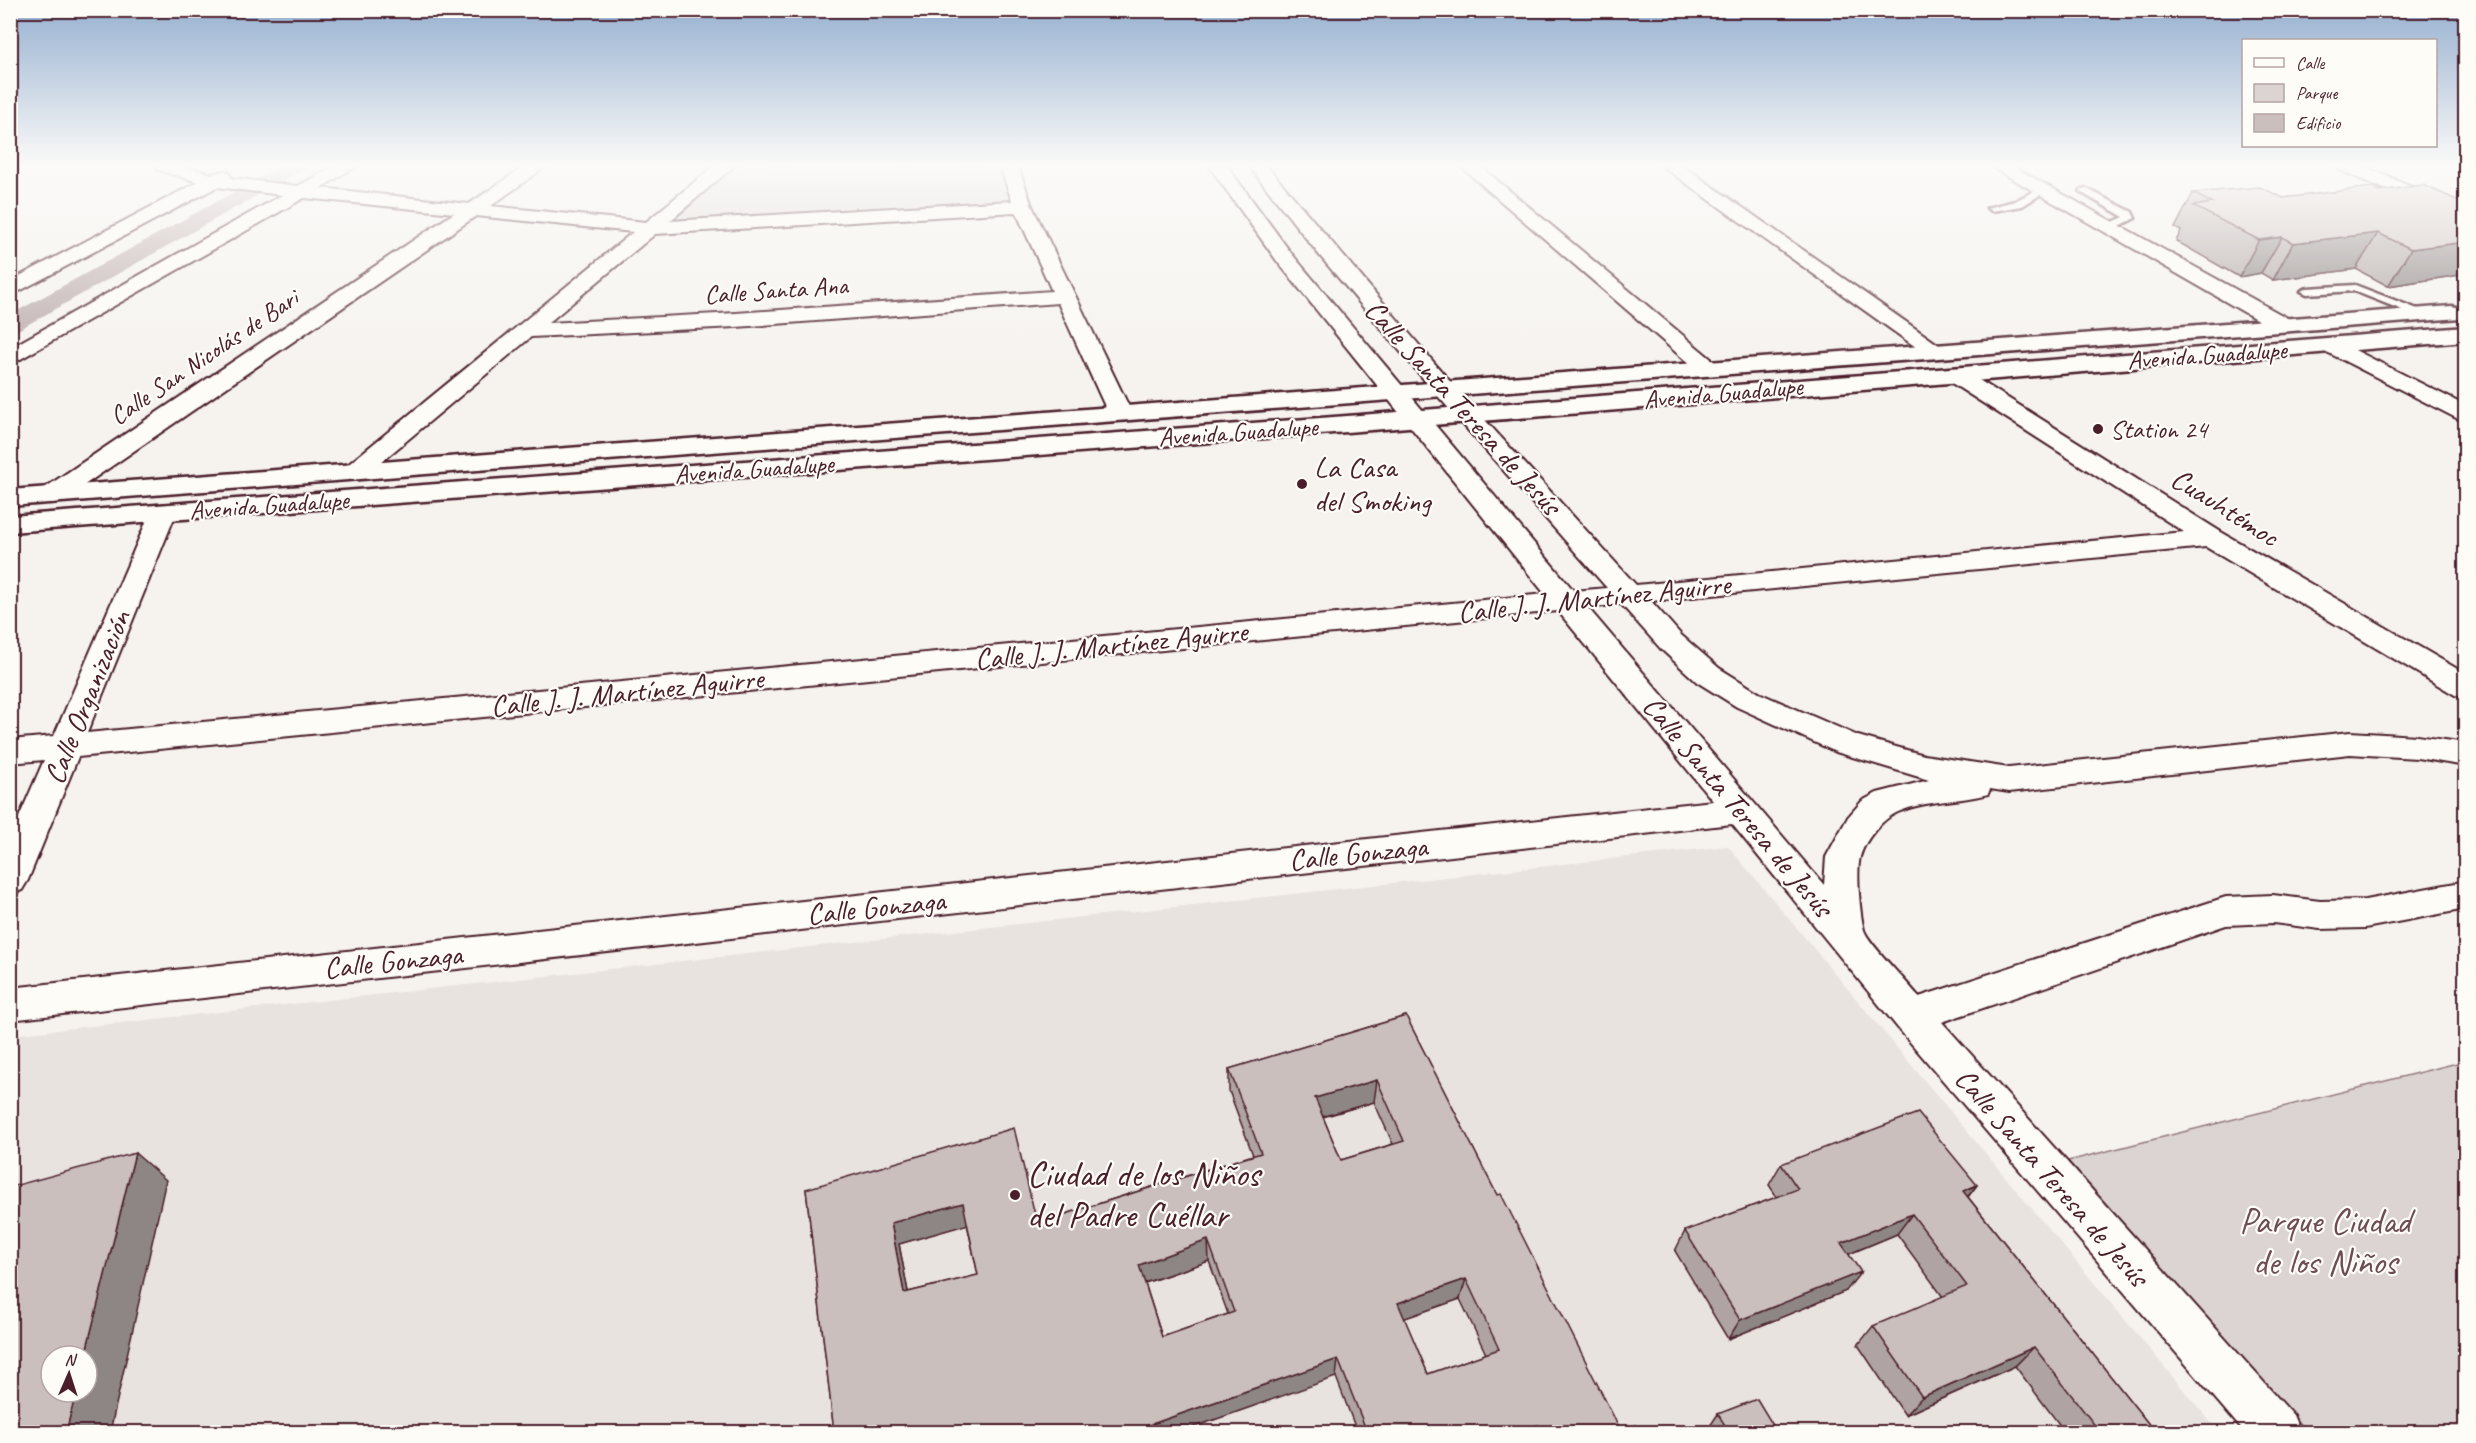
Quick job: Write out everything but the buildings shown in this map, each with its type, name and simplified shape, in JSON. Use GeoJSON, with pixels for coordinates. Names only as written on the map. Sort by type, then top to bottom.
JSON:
{"type":"FeatureCollection","features":[{"type":"Feature","properties":{"kind":"main road","name":"Avenida Guadalupe"},"geometry":{"type":"LineString","coordinates":[[10,498],[1445,390],[1935,350],[2466,312]]}},
{"type":"Feature","properties":{"kind":"main road","name":"Avenida Guadalupe"},"geometry":{"type":"LineString","coordinates":[[10,524],[1469,414],[2466,334]]}},
{"type":"Feature","properties":{"kind":"street"},"geometry":{"type":"LineString","coordinates":[[10,290],[117,233]]}},
{"type":"Feature","properties":{"kind":"street"},"geometry":{"type":"LineString","coordinates":[[10,358],[229,233]]}},
{"type":"Feature","properties":{"kind":"street","name":"Calle San Nicolás de Bari"},"geometry":{"type":"LineString","coordinates":[[52,495],[439,233]]}},
{"type":"Feature","properties":{"kind":"street"},"geometry":{"type":"LineString","coordinates":[[354,472],[645,233]]}},
{"type":"Feature","properties":{"kind":"street"},"geometry":{"type":"LineString","coordinates":[[1036,233],[1120,413]]}},
{"type":"Feature","properties":{"kind":"street","name":"Calle Santa Teresa de Jesús"},"geometry":{"type":"LineString","coordinates":[[1267,233],[1393,393],[1912,1016],[2276,1432]]}},
{"type":"Feature","properties":{"kind":"street","name":"Calle Santa Teresa de Jesús"},"geometry":{"type":"LineString","coordinates":[[1312,233],[1445,390],[1683,653],[1708,675],[1748,700],[1847,744],[1924,767],[2010,780],[2350,743],[2417,747],[2466,755]]}},
{"type":"Feature","properties":{"kind":"street"},"geometry":{"type":"LineString","coordinates":[[1549,233],[1708,368]]}},
{"type":"Feature","properties":{"kind":"street"},"geometry":{"type":"LineString","coordinates":[[1768,233],[1935,350]]}},
{"type":"Feature","properties":{"kind":"street"},"geometry":{"type":"LineString","coordinates":[[2118,233],[2283,325]]}},
{"type":"Feature","properties":{"kind":"street"},"geometry":{"type":"LineString","coordinates":[[10,273],[46,272]]}},
{"type":"Feature","properties":{"kind":"street","name":"Calle Santa Ana"},"geometry":{"type":"LineString","coordinates":[[526,331],[736,320],[1065,296]]}},
{"type":"Feature","properties":{"kind":"street"},"geometry":{"type":"LineString","coordinates":[[2331,345],[2466,416]]}},
{"type":"Feature","properties":{"kind":"street","name":"Cuauhtémoc"},"geometry":{"type":"LineString","coordinates":[[1955,375],[2211,538],[2466,688]]}},
{"type":"Feature","properties":{"kind":"street","name":"Calle Organización"},"geometry":{"type":"LineString","coordinates":[[10,880],[163,513]]}},
{"type":"Feature","properties":{"kind":"street","name":"Calle J. J. Martínez Aguirre"},"geometry":{"type":"LineString","coordinates":[[10,752],[2211,538]]}},
{"type":"Feature","properties":{"kind":"street"},"geometry":{"type":"LineString","coordinates":[[1846,935],[1842,885],[1843,857],[1860,826],[1874,810],[1889,802],[1927,792],[2010,780]]}},
{"type":"Feature","properties":{"kind":"street","name":"Calle Gonzaga"},"geometry":{"type":"LineString","coordinates":[[10,1004],[1740,810]]}},
{"type":"Feature","properties":{"kind":"street"},"geometry":{"type":"LineString","coordinates":[[1912,1016],[2226,911],[2273,909],[2320,915],[2365,914],[2466,895]]}},
{"type":"Feature","properties":{"kind":"lane"},"geometry":{"type":"LineString","coordinates":[[2307,291],[2355,288],[2424,315]]}},
{"type":"Feature","properties":{"kind":"shaded area","name":"Ciudad de los Niños del Padre Cuéllar"},"geometry":{"type":"Polygon","coordinates":[[[1728,846],[2219,1432],[11,1432],[10,1035],[1728,846]]]}},
{"type":"Feature","properties":{"kind":"green space","name":"Parque Ciudad de los Niños"},"geometry":{"type":"Polygon","coordinates":[[[2465,1061],[2465,1432],[2307,1432],[2068,1161],[2465,1061]]]}},
{"type":"Feature","properties":{"kind":"waterway"},"geometry":{"type":"LineString","coordinates":[[10,325],[174,233]]}},
{"type":"Feature","properties":{"kind":"place","name":"Station 24"},"geometry":{"type":"Point","coordinates":[2098,429]}},
{"type":"Feature","properties":{"kind":"place","name":"La Casa del Smoking"},"geometry":{"type":"Point","coordinates":[1302,484]}},
{"type":"Feature","properties":{"kind":"place","name":"Ciudad de los Niños del Padre Cuéllar"},"geometry":{"type":"Point","coordinates":[1015,1195]}}]}
